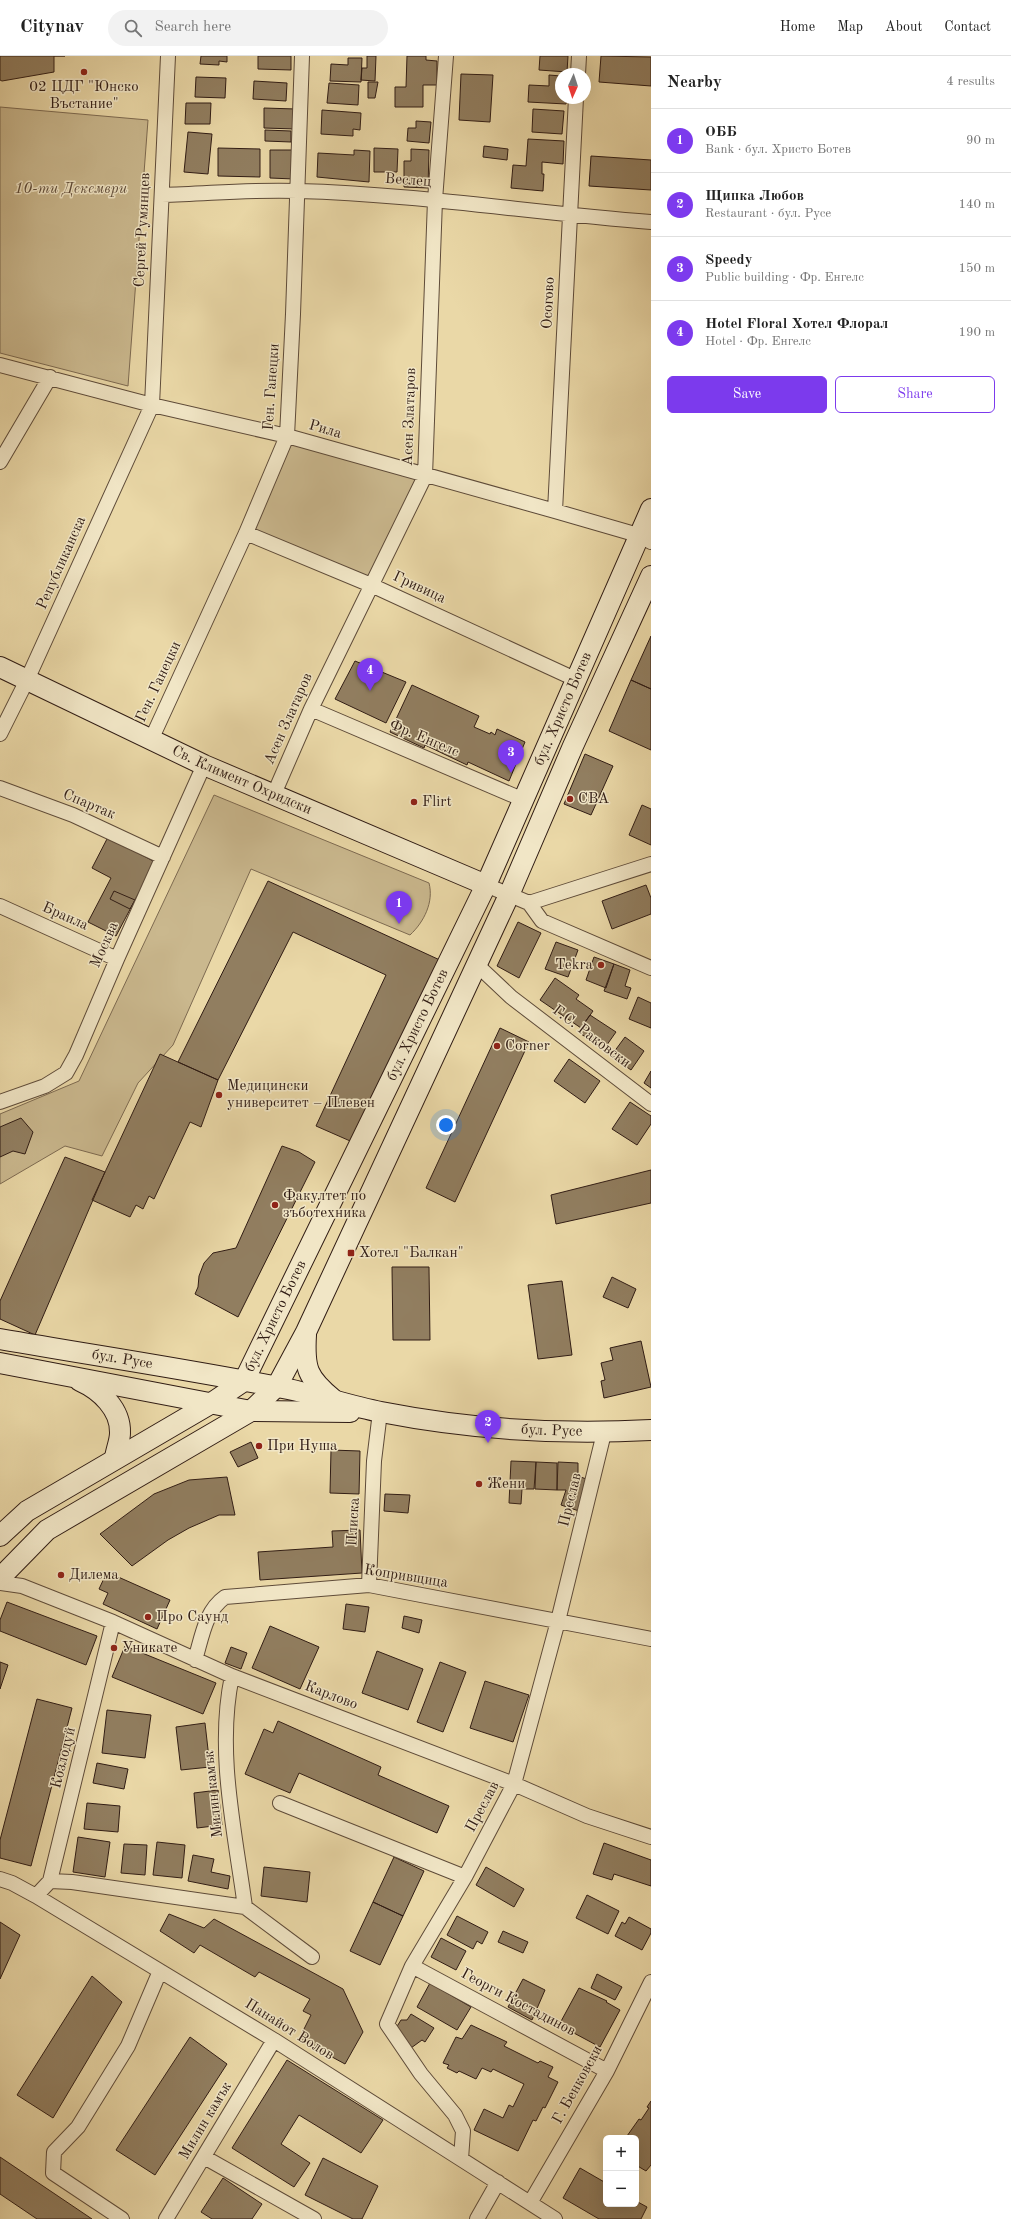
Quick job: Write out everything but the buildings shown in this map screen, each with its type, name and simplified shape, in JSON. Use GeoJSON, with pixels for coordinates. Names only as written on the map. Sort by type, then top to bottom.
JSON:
{"type":"FeatureCollection","features":[{"type":"Feature","properties":{"kind":"main road","name":"бул. Христо Ботев"},"geometry":{"type":"LineString","coordinates":[[0,1536],[27,1511],[115,1458],[210,1404],[244,1381],[486,885],[575,679],[645,538],[651,509]]}},
{"type":"Feature","properties":{"kind":"main road","name":"бул. Христо Ботев"},"geometry":{"type":"LineString","coordinates":[[0,1578],[48,1530],[252,1411],[277,1386],[306,1332],[509,895],[573,746],[651,576]]}},
{"type":"Feature","properties":{"kind":"main road","name":"Св. Климент Охридски"},"geometry":{"type":"LineString","coordinates":[[0,667],[204,765],[486,885]]}},
{"type":"Feature","properties":{"kind":"main road"},"geometry":{"type":"LineString","coordinates":[[306,1332],[306,1366],[318,1387],[334,1400]]}},
{"type":"Feature","properties":{"kind":"main road","name":"бул. Русе"},"geometry":{"type":"LineString","coordinates":[[0,1339],[277,1386],[380,1412]]}},
{"type":"Feature","properties":{"kind":"main road","name":"бул. Русе"},"geometry":{"type":"LineString","coordinates":[[0,1363],[68,1374],[210,1404],[252,1411],[380,1412],[532,1430],[604,1433],[651,1430]]}},
{"type":"Feature","properties":{"kind":"main road"},"geometry":{"type":"LineString","coordinates":[[68,1374],[102,1394],[117,1417],[120,1433],[115,1458]]}},
{"type":"Feature","properties":{"kind":"street","name":"Сергей Румянцев"},"geometry":{"type":"LineString","coordinates":[[152,405],[168,56]]}},
{"type":"Feature","properties":{"kind":"street","name":"Ген. Ганецки"},"geometry":{"type":"LineString","coordinates":[[151,740],[246,533],[287,436],[302,56]]}},
{"type":"Feature","properties":{"kind":"street","name":"Асен Златаров"},"geometry":{"type":"LineString","coordinates":[[274,794],[311,709],[424,476],[435,200],[446,56]]}},
{"type":"Feature","properties":{"kind":"street"},"geometry":{"type":"LineString","coordinates":[[578,68],[579,56]]}},
{"type":"Feature","properties":{"kind":"street","name":"Осогово"},"geometry":{"type":"LineString","coordinates":[[555,511],[576,104]]}},
{"type":"Feature","properties":{"kind":"street","name":"Веслец"},"geometry":{"type":"LineString","coordinates":[[162,196],[297,190],[435,200],[569,216],[651,222]]}},
{"type":"Feature","properties":{"kind":"street","name":"Рила"},"geometry":{"type":"LineString","coordinates":[[0,365],[152,405],[287,436],[424,476],[555,511],[645,538]]}},
{"type":"Feature","properties":{"kind":"street"},"geometry":{"type":"LineString","coordinates":[[0,462],[50,377]]}},
{"type":"Feature","properties":{"kind":"street","name":"Републиканска"},"geometry":{"type":"LineString","coordinates":[[0,734],[28,680],[152,405]]}},
{"type":"Feature","properties":{"kind":"street","name":"Гривица"},"geometry":{"type":"LineString","coordinates":[[246,533],[371,585],[575,679]]}},
{"type":"Feature","properties":{"kind":"street","name":"Фр. Енгелс"},"geometry":{"type":"LineString","coordinates":[[311,709],[524,800]]}},
{"type":"Feature","properties":{"kind":"street","name":"Москва"},"geometry":{"type":"LineString","coordinates":[[0,1102],[45,1086],[66,1073],[76,1055],[117,958],[204,765]]}},
{"type":"Feature","properties":{"kind":"street","name":"Спартак"},"geometry":{"type":"LineString","coordinates":[[0,788],[73,815],[163,857]]}},
{"type":"Feature","properties":{"kind":"street"},"geometry":{"type":"LineString","coordinates":[[529,903],[651,864]]}},
{"type":"Feature","properties":{"kind":"street"},"geometry":{"type":"LineString","coordinates":[[486,885],[529,903],[542,921],[651,968]]}},
{"type":"Feature","properties":{"kind":"street","name":"Браила"},"geometry":{"type":"LineString","coordinates":[[0,906],[117,958]]}},
{"type":"Feature","properties":{"kind":"street","name":"Г.С. Раковски"},"geometry":{"type":"LineString","coordinates":[[476,964],[511,997],[651,1104]]}},
{"type":"Feature","properties":{"kind":"street","name":"Плиска"},"geometry":{"type":"LineString","coordinates":[[369,1585],[374,1461],[380,1412]]}},
{"type":"Feature","properties":{"kind":"street","name":"Преслав"},"geometry":{"type":"LineString","coordinates":[[461,2159],[463,2131],[458,2121],[421,2074],[387,2024],[412,1966],[465,1877],[514,1784],[558,1621],[604,1433]]}},
{"type":"Feature","properties":{"kind":"street","name":"Карлово"},"geometry":{"type":"LineString","coordinates":[[0,1583],[22,1586],[113,1622],[232,1676],[514,1784],[588,1816],[651,1837]]}},
{"type":"Feature","properties":{"kind":"street","name":"Копривщица"},"geometry":{"type":"LineString","coordinates":[[195,1660],[209,1614],[216,1604],[225,1597],[369,1585],[651,1639]]}},
{"type":"Feature","properties":{"kind":"street","name":"Козлодуй"},"geometry":{"type":"LineString","coordinates":[[36,1896],[50,1881],[113,1622]]}},
{"type":"Feature","properties":{"kind":"street","name":"Милин камък"},"geometry":{"type":"LineString","coordinates":[[232,1676],[224,1730],[245,1907]]}},
{"type":"Feature","properties":{"kind":"street"},"geometry":{"type":"LineString","coordinates":[[280,1803],[465,1877]]}},
{"type":"Feature","properties":{"kind":"street","name":"Панайот Волов"},"geometry":{"type":"LineString","coordinates":[[0,1879],[12,1883],[36,1896],[274,2040],[555,2219]]}},
{"type":"Feature","properties":{"kind":"street"},"geometry":{"type":"LineString","coordinates":[[50,1881],[72,1882],[245,1907],[312,1957]]}},
{"type":"Feature","properties":{"kind":"street","name":"Георги Костадинов"},"geometry":{"type":"LineString","coordinates":[[412,1966],[606,2071]]}},
{"type":"Feature","properties":{"kind":"street"},"geometry":{"type":"LineString","coordinates":[[122,2219],[53,2173],[54,2152],[78,2127],[128,2046],[160,1971]]}},
{"type":"Feature","properties":{"kind":"street","name":"Г. Бенковски"},"geometry":{"type":"LineString","coordinates":[[530,2203],[606,2071],[651,1982]]}},
{"type":"Feature","properties":{"kind":"street","name":"Милин камък"},"geometry":{"type":"LineString","coordinates":[[166,2219],[274,2040]]}},
{"type":"Feature","properties":{"kind":"street"},"geometry":{"type":"LineString","coordinates":[[204,2157],[314,2219]]}},
{"type":"Feature","properties":{"kind":"street"},"geometry":{"type":"LineString","coordinates":[[477,2219],[498,2182]]}},
{"type":"Feature","properties":{"kind":"green space","name":"10-ти Декември"},"geometry":{"type":"Polygon","coordinates":[[[0,107],[148,120],[128,386],[0,353],[0,107]]]}},
{"type":"Feature","properties":{"kind":"green space"},"geometry":{"type":"Polygon","coordinates":[[[287,436],[425,476],[371,585],[246,533],[287,436]]]}},
{"type":"Feature","properties":{"kind":"green space"},"geometry":{"type":"Polygon","coordinates":[[[214,795],[429,883],[429,904],[420,924],[410,935],[251,869],[173,1045],[138,1083],[102,1156],[65,1146],[0,1184],[0,1114],[79,1081],[214,795]]]}},
{"type":"Feature","properties":{"kind":"place","name":"02 ЦДГ \"Юнско Въстание\""},"geometry":{"type":"Point","coordinates":[84,72]}},
{"type":"Feature","properties":{"kind":"place","name":"Hotel Floral Хотел Флорал"},"geometry":{"type":"Point","coordinates":[370,691]}},
{"type":"Feature","properties":{"kind":"place","name":"Speedy"},"geometry":{"type":"Point","coordinates":[511,773]}},
{"type":"Feature","properties":{"kind":"place","name":"CBA"},"geometry":{"type":"Point","coordinates":[570,799]}},
{"type":"Feature","properties":{"kind":"place","name":"Flirt"},"geometry":{"type":"Point","coordinates":[414,802]}},
{"type":"Feature","properties":{"kind":"place","name":"ОББ"},"geometry":{"type":"Point","coordinates":[399,924]}},
{"type":"Feature","properties":{"kind":"place","name":"Tekra"},"geometry":{"type":"Point","coordinates":[601,965]}},
{"type":"Feature","properties":{"kind":"place","name":"Corner"},"geometry":{"type":"Point","coordinates":[497,1046]}},
{"type":"Feature","properties":{"kind":"place","name":"Медицински университет – Плевен"},"geometry":{"type":"Point","coordinates":[219,1095]}},
{"type":"Feature","properties":{"kind":"place","name":"Факултет по зъботехника"},"geometry":{"type":"Point","coordinates":[275,1205]}},
{"type":"Feature","properties":{"kind":"place","name":"Хотел \"Балкан\""},"geometry":{"type":"Point","coordinates":[351,1253]}},
{"type":"Feature","properties":{"kind":"place","name":"Щипка Любов"},"geometry":{"type":"Point","coordinates":[488,1443]}},
{"type":"Feature","properties":{"kind":"place","name":"При Нуша"},"geometry":{"type":"Point","coordinates":[259,1446]}},
{"type":"Feature","properties":{"kind":"place","name":"Жени"},"geometry":{"type":"Point","coordinates":[479,1484]}},
{"type":"Feature","properties":{"kind":"place","name":"Дилема"},"geometry":{"type":"Point","coordinates":[61,1575]}},
{"type":"Feature","properties":{"kind":"place","name":"Про Саунд"},"geometry":{"type":"Point","coordinates":[148,1617]}},
{"type":"Feature","properties":{"kind":"place","name":"Уникате"},"geometry":{"type":"Point","coordinates":[114,1648]}}]}
